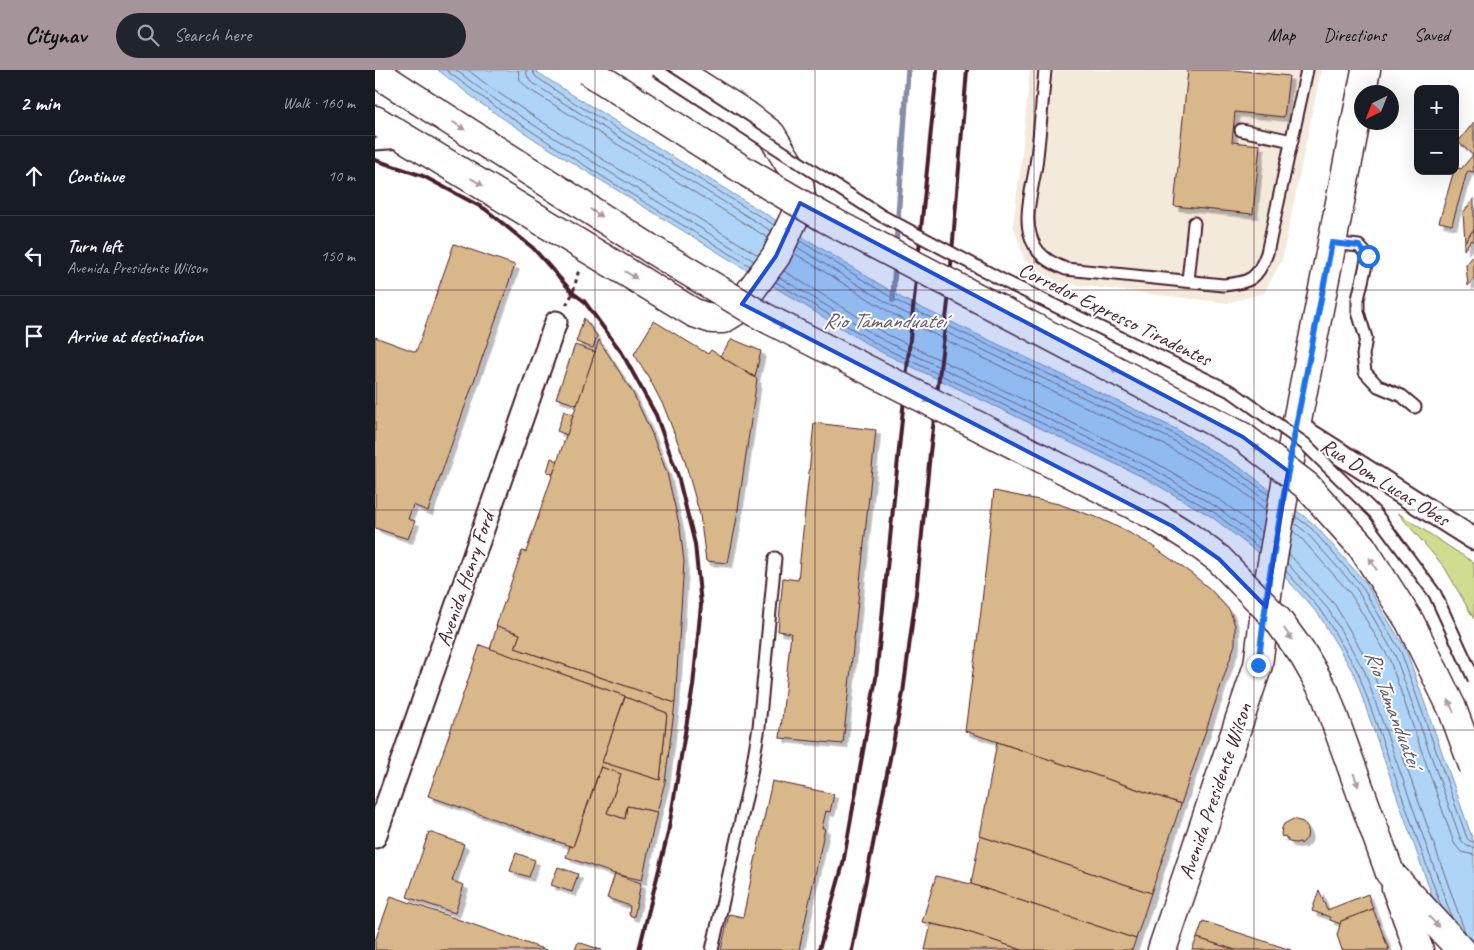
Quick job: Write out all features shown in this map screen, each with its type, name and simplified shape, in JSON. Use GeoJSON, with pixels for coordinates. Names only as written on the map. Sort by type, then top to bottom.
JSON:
{"type":"FeatureCollection","features":[{"type":"Feature","properties":{"kind":"main road"},"geometry":{"type":"LineString","coordinates":[[587,70],[740,168],[825,218],[1243,437],[1307,486],[1362,547],[1409,622],[1452,708],[1474,768]]}},
{"type":"Feature","properties":{"kind":"main road"},"geometry":{"type":"LineString","coordinates":[[375,120],[695,313],[712,319],[723,319],[736,311],[776,256],[800,206],[799,183],[771,134],[745,114],[675,70]]}},
{"type":"Feature","properties":{"kind":"main road","name":"Avenida Presidente Wilson"},"geometry":{"type":"LineString","coordinates":[[1162,950],[1258,665],[1269,580],[1296,426],[1366,70]]}},
{"type":"Feature","properties":{"kind":"main road"},"geometry":{"type":"LineString","coordinates":[[375,72],[651,249],[761,316],[1157,517],[1219,559],[1277,619],[1304,656],[1325,693],[1389,873],[1419,950]]}},
{"type":"Feature","properties":{"kind":"main road"},"geometry":{"type":"LineString","coordinates":[[1389,873],[1461,950]]}},
{"type":"Feature","properties":{"kind":"street","name":"Avenida Henry Ford"},"geometry":{"type":"LineString","coordinates":[[375,837],[555,322]]}},
{"type":"Feature","properties":{"kind":"street","name":"Rua Dom Lucas Obes"},"geometry":{"type":"LineString","coordinates":[[1296,426],[1474,538]]}},
{"type":"Feature","properties":{"kind":"lane","name":"Corredor Expresso Tiradentes"},"geometry":{"type":"LineString","coordinates":[[656,70],[883,216],[1006,282],[1232,392],[1305,444],[1375,513],[1435,594],[1474,679]]}},
{"type":"Feature","properties":{"kind":"lane"},"geometry":{"type":"LineString","coordinates":[[1045,70],[1028,224],[1030,235],[1038,252],[1045,259],[1066,270],[1223,285],[1234,284],[1255,277],[1262,268],[1267,253],[1307,70]]}},
{"type":"Feature","properties":{"kind":"lane"},"geometry":{"type":"LineString","coordinates":[[1241,130],[1292,140]]}},
{"type":"Feature","properties":{"kind":"lane"},"geometry":{"type":"LineString","coordinates":[[375,144],[409,141]]}},
{"type":"Feature","properties":{"kind":"lane"},"geometry":{"type":"LineString","coordinates":[[1188,281],[1194,223]]}},
{"type":"Feature","properties":{"kind":"lane"},"geometry":{"type":"LineString","coordinates":[[1332,243],[1359,246],[1368,256],[1358,299],[1358,312],[1366,338],[1363,355],[1365,372],[1378,386],[1403,396],[1415,406]]}},
{"type":"Feature","properties":{"kind":"lane"},"geometry":{"type":"LineString","coordinates":[[712,950],[758,736],[775,558]]}},
{"type":"Feature","properties":{"kind":"path"},"geometry":{"type":"LineString","coordinates":[[555,322],[573,293],[584,246]]}},
{"type":"Feature","properties":{"kind":"highlighted area"},"geometry":{"type":"Polygon","coordinates":[[[800,203],[1243,437],[1288,471],[1266,607],[1219,559],[1172,526],[742,304],[776,256],[800,203]]]}},
{"type":"Feature","properties":{"kind":"shaded area"},"geometry":{"type":"Polygon","coordinates":[[[1030,70],[1321,70],[1282,260],[1264,293],[1227,303],[1060,283],[1025,261],[1013,225],[1030,70]]]}},
{"type":"Feature","properties":{"kind":"green space"},"geometry":{"type":"Polygon","coordinates":[[[1398,513],[1474,563],[1474,619],[1445,568],[1398,513]]]}},
{"type":"Feature","properties":{"kind":"water","name":"Rio Tamanduateí"},"geometry":{"type":"Polygon","coordinates":[[[438,70],[534,70],[905,300],[1174,428],[1244,470],[1314,524],[1365,582],[1406,650],[1474,843],[1474,950],[1451,950],[1354,674],[1319,615],[1275,566],[1212,517],[1147,479],[877,350],[537,141],[480,103],[438,70]]]}},
{"type":"Feature","properties":{"kind":"building"},"geometry":{"type":"Polygon","coordinates":[[[1188,70],[1235,70],[1289,76],[1284,117],[1235,112],[1232,142],[1260,145],[1253,214],[1174,206],[1188,70]]]}},
{"type":"Feature","properties":{"kind":"building"},"geometry":{"type":"Polygon","coordinates":[[[1474,122],[1474,156],[1459,141],[1474,122]]]}},
{"type":"Feature","properties":{"kind":"building"},"geometry":{"type":"Polygon","coordinates":[[[1473,155],[1474,172],[1467,172],[1452,225],[1439,222],[1453,175],[1459,175],[1459,168],[1461,169],[1473,155]]]}},
{"type":"Feature","properties":{"kind":"building"},"geometry":{"type":"Polygon","coordinates":[[[1474,198],[1474,229],[1465,241],[1463,213],[1474,198]]]}},
{"type":"Feature","properties":{"kind":"building"},"geometry":{"type":"Polygon","coordinates":[[[1474,229],[1474,242],[1471,240],[1464,250],[1464,243],[1474,229]]]}},
{"type":"Feature","properties":{"kind":"building"},"geometry":{"type":"Polygon","coordinates":[[[454,244],[515,265],[428,511],[413,505],[408,519],[415,521],[408,539],[375,528],[375,337],[416,352],[454,244]]]}},
{"type":"Feature","properties":{"kind":"building"},"geometry":{"type":"Polygon","coordinates":[[[1474,255],[1474,278],[1468,286],[1466,265],[1474,255]]]}},
{"type":"Feature","properties":{"kind":"building"},"geometry":{"type":"Polygon","coordinates":[[[584,318],[597,336],[593,348],[576,342],[584,318]]]}},
{"type":"Feature","properties":{"kind":"building"},"geometry":{"type":"Polygon","coordinates":[[[654,321],[708,354],[711,350],[757,379],[736,523],[728,563],[706,561],[700,515],[684,458],[664,407],[634,354],[654,321]]]}},
{"type":"Feature","properties":{"kind":"building"},"geometry":{"type":"Polygon","coordinates":[[[732,339],[761,351],[755,377],[720,356],[732,339]]]}},
{"type":"Feature","properties":{"kind":"building"},"geometry":{"type":"Polygon","coordinates":[[[599,340],[633,393],[652,434],[667,473],[680,528],[684,562],[675,703],[515,648],[520,634],[496,626],[522,551],[526,552],[599,340]]]}},
{"type":"Feature","properties":{"kind":"building"},"geometry":{"type":"Polygon","coordinates":[[[575,345],[595,352],[577,405],[556,398],[575,345]]]}},
{"type":"Feature","properties":{"kind":"building"},"geometry":{"type":"Polygon","coordinates":[[[564,411],[573,415],[567,435],[557,431],[564,411]]]}},
{"type":"Feature","properties":{"kind":"building"},"geometry":{"type":"Polygon","coordinates":[[[814,423],[876,430],[843,744],[780,738],[791,633],[778,631],[783,578],[798,580],[814,423]]]}},
{"type":"Feature","properties":{"kind":"building"},"geometry":{"type":"Polygon","coordinates":[[[551,458],[558,461],[553,474],[547,472],[551,458]]]}},
{"type":"Feature","properties":{"kind":"building"},"geometry":{"type":"Polygon","coordinates":[[[994,491],[1059,504],[1101,519],[1124,530],[1148,543],[1192,574],[1210,589],[1230,611],[1235,625],[1235,644],[1181,804],[965,731],[994,491]]]}},
{"type":"Feature","properties":{"kind":"building"},"geometry":{"type":"Polygon","coordinates":[[[497,626],[520,634],[515,648],[675,703],[665,782],[657,812],[627,806],[625,819],[607,813],[621,774],[601,767],[602,762],[660,780],[667,713],[625,696],[490,649],[497,626]]]}},
{"type":"Feature","properties":{"kind":"building"},"geometry":{"type":"Polygon","coordinates":[[[480,645],[625,696],[573,847],[428,796],[480,645]]]}},
{"type":"Feature","properties":{"kind":"building"},"geometry":{"type":"Polygon","coordinates":[[[625,697],[667,713],[660,780],[602,762],[625,697]]]}},
{"type":"Feature","properties":{"kind":"building"},"geometry":{"type":"Polygon","coordinates":[[[997,742],[1181,804],[1151,893],[980,836],[997,742]]]}},
{"type":"Feature","properties":{"kind":"building"},"geometry":{"type":"Polygon","coordinates":[[[601,767],[621,774],[607,813],[625,819],[627,806],[657,812],[642,880],[615,874],[566,857],[570,846],[573,847],[601,767]]]}},
{"type":"Feature","properties":{"kind":"building"},"geometry":{"type":"Polygon","coordinates":[[[772,781],[834,794],[830,812],[826,811],[822,828],[825,828],[799,950],[721,950],[729,914],[743,917],[772,781]]]}},
{"type":"Feature","properties":{"kind":"building"},"geometry":{"type":"Polygon","coordinates":[[[1293,819],[1303,822],[1308,829],[1307,838],[1301,844],[1300,842],[1289,842],[1281,834],[1284,824],[1293,819]]]}},
{"type":"Feature","properties":{"kind":"building"},"geometry":{"type":"Polygon","coordinates":[[[429,832],[464,844],[452,881],[464,885],[455,913],[407,897],[429,832]]]}},
{"type":"Feature","properties":{"kind":"building"},"geometry":{"type":"Polygon","coordinates":[[[980,836],[1151,893],[1136,939],[971,884],[980,836]]]}},
{"type":"Feature","properties":{"kind":"building"},"geometry":{"type":"Polygon","coordinates":[[[516,853],[535,860],[529,877],[510,871],[516,853]]]}},
{"type":"Feature","properties":{"kind":"building"},"geometry":{"type":"Polygon","coordinates":[[[558,867],[578,874],[572,892],[551,885],[558,867]]]}},
{"type":"Feature","properties":{"kind":"building"},"geometry":{"type":"Polygon","coordinates":[[[615,874],[641,883],[634,917],[629,915],[630,906],[607,898],[615,874]]]}},
{"type":"Feature","properties":{"kind":"building"},"geometry":{"type":"Polygon","coordinates":[[[936,876],[971,884],[1136,939],[1132,950],[1022,950],[962,930],[922,922],[936,876]]]}},
{"type":"Feature","properties":{"kind":"building"},"geometry":{"type":"Polygon","coordinates":[[[1319,890],[1327,910],[1368,894],[1373,909],[1341,921],[1341,924],[1330,920],[1330,917],[1312,911],[1319,890]]]}},
{"type":"Feature","properties":{"kind":"building"},"geometry":{"type":"Polygon","coordinates":[[[391,896],[546,950],[375,950],[375,941],[391,896]]]}},
{"type":"Feature","properties":{"kind":"building"},"geometry":{"type":"Polygon","coordinates":[[[1373,909],[1389,950],[1342,950],[1337,935],[1341,921],[1373,909]]]}},
{"type":"Feature","properties":{"kind":"building"},"geometry":{"type":"Polygon","coordinates":[[[1203,921],[1291,950],[1235,950],[1197,938],[1203,921]]]}},
{"type":"Feature","properties":{"kind":"building"},"geometry":{"type":"Polygon","coordinates":[[[931,924],[962,930],[1022,950],[925,950],[931,924]]]}},
{"type":"Feature","properties":{"kind":"building"},"geometry":{"type":"Polygon","coordinates":[[[1197,938],[1235,950],[1192,950],[1197,938]]]}},
{"type":"Feature","properties":{"kind":"building"},"geometry":{"type":"Polygon","coordinates":[[[578,942],[602,950],[575,950],[578,942]]]}},
{"type":"Feature","properties":{"kind":"waterway"},"geometry":{"type":"LineString","coordinates":[[896,247],[908,70]]}},
{"type":"Feature","properties":{"kind":"waterway"},"geometry":{"type":"LineString","coordinates":[[893,300],[895,264]]}},
{"type":"Feature","properties":{"kind":"railway"},"geometry":{"type":"LineString","coordinates":[[819,950],[843,864],[876,678],[937,70]]}},
{"type":"Feature","properties":{"kind":"railway"},"geometry":{"type":"LineString","coordinates":[[852,950],[903,693],[916,594],[948,302],[967,70]]}},
{"type":"Feature","properties":{"kind":"railway"},"geometry":{"type":"LineString","coordinates":[[375,160],[423,176],[485,209],[533,248],[573,293],[584,301],[622,353],[656,415],[678,476],[695,544],[701,605],[693,686],[668,833],[639,950]]}},
{"type":"Feature","properties":{"kind":"route"},"geometry":{"type":"LineString","coordinates":[[1258,665],[1269,580],[1296,426],[1332,243],[1359,246],[1368,256]]}}]}
